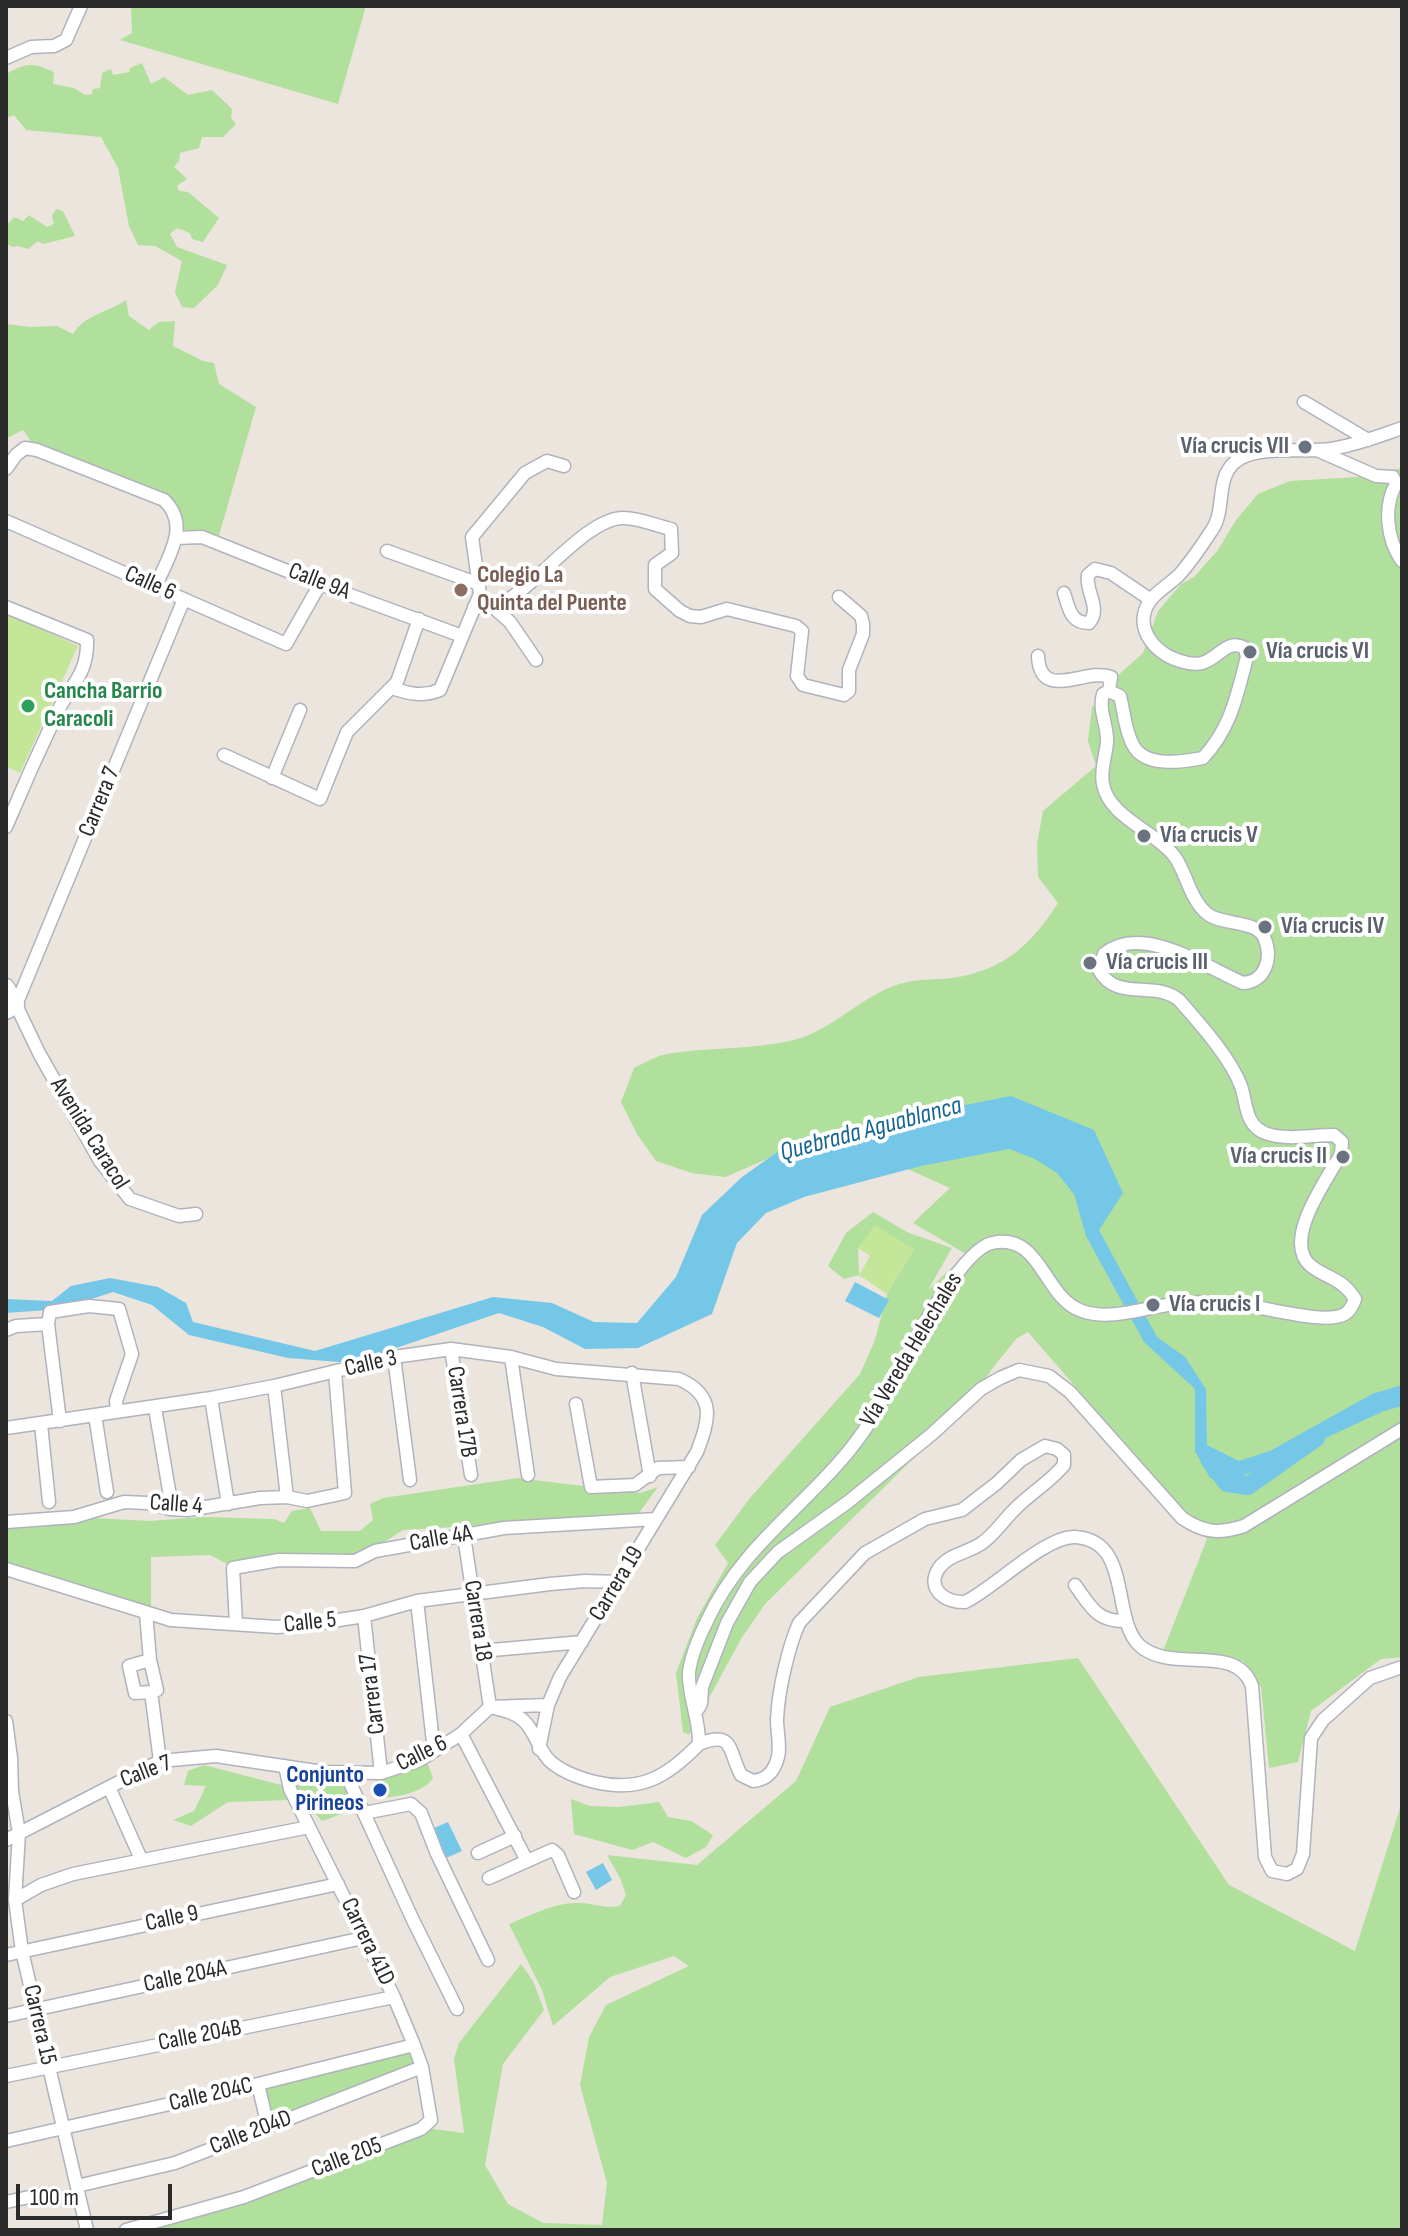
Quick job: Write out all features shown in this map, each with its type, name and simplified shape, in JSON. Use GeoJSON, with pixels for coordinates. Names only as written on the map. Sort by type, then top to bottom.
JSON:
{"type":"FeatureCollection","features":[{"type":"Feature","properties":{"kind":"main road"},"geometry":{"type":"LineString","coordinates":[[6,987],[11,1008]]}},
{"type":"Feature","properties":{"kind":"street"},"geometry":{"type":"LineString","coordinates":[[6,58],[31,47],[54,46],[66,40],[81,6]]}},
{"type":"Feature","properties":{"kind":"street"},"geometry":{"type":"LineString","coordinates":[[1304,402],[1368,440]]}},
{"type":"Feature","properties":{"kind":"street"},"geometry":{"type":"LineString","coordinates":[[1038,656],[1038,669],[1051,681],[1078,680],[1105,674],[1111,677],[1109,691],[1120,696],[1133,747],[1147,757],[1166,762],[1203,758],[1219,740],[1229,720],[1247,657],[1245,648],[1238,645],[1227,647],[1202,663],[1183,662],[1163,653],[1148,639],[1143,617],[1151,600],[1179,575],[1215,526],[1224,478],[1236,461],[1259,452],[1317,450],[1368,440],[1402,428]]}},
{"type":"Feature","properties":{"kind":"street"},"geometry":{"type":"LineString","coordinates":[[6,469],[25,448],[164,500],[174,510],[179,528],[156,586]]}},
{"type":"Feature","properties":{"kind":"street"},"geometry":{"type":"LineString","coordinates":[[1317,450],[1376,476],[1393,477],[1396,484],[1388,511],[1390,537],[1402,561]]}},
{"type":"Feature","properties":{"kind":"street"},"geometry":{"type":"LineString","coordinates":[[392,688],[428,695],[440,690],[480,594],[472,537],[525,473],[547,461],[564,466]]}},
{"type":"Feature","properties":{"kind":"street"},"geometry":{"type":"LineString","coordinates":[[474,607],[493,607],[511,597],[558,557],[608,521],[619,518],[636,520],[671,529],[672,553],[655,565],[655,589],[680,611],[701,617],[727,609],[796,626],[802,631],[797,676],[803,685],[844,695],[849,691],[849,670],[863,634],[863,624],[861,616],[839,597]]}},
{"type":"Feature","properties":{"kind":"street","name":"Calle 6"},"geometry":{"type":"LineString","coordinates":[[6,521],[286,644],[320,584]]}},
{"type":"Feature","properties":{"kind":"street","name":"Calle 9A"},"geometry":{"type":"LineString","coordinates":[[175,538],[202,537],[462,636]]}},
{"type":"Feature","properties":{"kind":"street"},"geometry":{"type":"LineString","coordinates":[[387,551],[479,584]]}},
{"type":"Feature","properties":{"kind":"street"},"geometry":{"type":"LineString","coordinates":[[1064,593],[1072,617],[1079,623],[1089,623],[1094,618],[1094,607],[1086,583],[1088,575],[1095,569],[1111,573],[1151,600]]}},
{"type":"Feature","properties":{"kind":"street","name":"Carrera 7"},"geometry":{"type":"LineString","coordinates":[[11,1008],[184,599]]}},
{"type":"Feature","properties":{"kind":"street"},"geometry":{"type":"LineString","coordinates":[[6,607],[87,640],[88,657],[80,679],[60,705],[6,827]]}},
{"type":"Feature","properties":{"kind":"street"},"geometry":{"type":"LineString","coordinates":[[493,607],[510,622],[536,660]]}},
{"type":"Feature","properties":{"kind":"street"},"geometry":{"type":"LineString","coordinates":[[224,755],[320,799],[347,732],[397,682],[419,619]]}},
{"type":"Feature","properties":{"kind":"street","name":"Vía Vereda Helechales"},"geometry":{"type":"LineString","coordinates":[[699,1744],[689,1673],[706,1622],[730,1578],[766,1534],[855,1444],[942,1295],[970,1255],[990,1243],[1011,1241],[1026,1249],[1065,1299],[1078,1310],[1100,1316],[1184,1302],[1240,1305],[1330,1318],[1346,1314],[1352,1308],[1355,1299],[1349,1289],[1309,1265],[1301,1247],[1302,1227],[1341,1154],[1342,1142],[1334,1135],[1281,1137],[1263,1132],[1250,1122],[1230,1064],[1179,1000],[1171,993],[1160,990],[1128,990],[1114,985],[1104,980],[1099,970],[1104,954],[1125,942],[1159,946],[1243,983],[1253,983],[1264,973],[1267,960],[1264,938],[1257,930],[1221,921],[1207,914],[1167,846],[1121,812],[1108,798],[1103,784],[1107,740],[1099,705],[1103,694],[1109,691]]}},
{"type":"Feature","properties":{"kind":"street"},"geometry":{"type":"LineString","coordinates":[[272,778],[300,710]]}},
{"type":"Feature","properties":{"kind":"street","name":"Avenida Caracol"},"geometry":{"type":"LineString","coordinates":[[11,1008],[100,1161],[130,1199],[179,1216],[196,1214]]}},
{"type":"Feature","properties":{"kind":"street"},"geometry":{"type":"LineString","coordinates":[[60,1421],[48,1324],[50,1312],[89,1306],[119,1309],[132,1354],[116,1401],[117,1411]]}},
{"type":"Feature","properties":{"kind":"street"},"geometry":{"type":"LineString","coordinates":[[6,1330],[16,1326],[48,1324]]}},
{"type":"Feature","properties":{"kind":"street","name":"Calle 3"},"geometry":{"type":"LineString","coordinates":[[6,1428],[155,1408],[274,1386],[394,1357],[451,1349],[511,1357],[556,1369],[679,1379],[694,1386],[705,1398],[708,1423]]}},
{"type":"Feature","properties":{"kind":"street","name":"Carrera 17B"},"geometry":{"type":"LineString","coordinates":[[451,1349],[471,1475]]}},
{"type":"Feature","properties":{"kind":"street"},"geometry":{"type":"LineString","coordinates":[[394,1357],[410,1480]]}},
{"type":"Feature","properties":{"kind":"street"},"geometry":{"type":"LineString","coordinates":[[511,1357],[528,1475]]}},
{"type":"Feature","properties":{"kind":"street"},"geometry":{"type":"LineString","coordinates":[[696,1712],[701,1704],[702,1687],[727,1623],[759,1572],[778,1552],[848,1502],[932,1434],[981,1389],[1019,1370],[1049,1376],[1070,1392],[1182,1518],[1210,1532],[1226,1532],[1244,1526],[1402,1429]]}},
{"type":"Feature","properties":{"kind":"street","name":"Calle 4"},"geometry":{"type":"LineString","coordinates":[[6,1522],[74,1517],[124,1502],[188,1510],[287,1497],[307,1501],[345,1493],[335,1372]]}},
{"type":"Feature","properties":{"kind":"street"},"geometry":{"type":"LineString","coordinates":[[632,1373],[650,1476]]}},
{"type":"Feature","properties":{"kind":"street"},"geometry":{"type":"LineString","coordinates":[[274,1386],[287,1497]]}},
{"type":"Feature","properties":{"kind":"street"},"geometry":{"type":"LineString","coordinates":[[211,1398],[228,1504]]}},
{"type":"Feature","properties":{"kind":"street"},"geometry":{"type":"LineString","coordinates":[[576,1404],[591,1487],[635,1485],[658,1468],[689,1467]]}},
{"type":"Feature","properties":{"kind":"street"},"geometry":{"type":"LineString","coordinates":[[155,1408],[170,1496]]}},
{"type":"Feature","properties":{"kind":"street"},"geometry":{"type":"LineString","coordinates":[[95,1415],[107,1492]]}},
{"type":"Feature","properties":{"kind":"street","name":"Carrera 19"},"geometry":{"type":"LineString","coordinates":[[539,1749],[548,1705],[560,1677],[689,1467],[708,1423]]}},
{"type":"Feature","properties":{"kind":"street"},"geometry":{"type":"LineString","coordinates":[[41,1424],[49,1502]]}},
{"type":"Feature","properties":{"kind":"street"},"geometry":{"type":"LineString","coordinates":[[490,1707],[510,1712],[525,1722],[549,1761],[575,1777],[625,1786],[644,1784],[660,1777],[699,1744],[715,1738],[728,1742],[741,1775],[753,1781],[767,1776],[778,1757],[780,1697],[799,1623],[865,1553],[925,1519],[962,1510],[1021,1460],[1045,1446],[1057,1449],[1064,1455],[1064,1465],[987,1539],[944,1563],[935,1576],[937,1593],[946,1600],[965,1602],[1056,1542],[1074,1537],[1086,1539],[1107,1555],[1121,1589],[1126,1621],[1135,1640],[1145,1650],[1181,1660],[1235,1664],[1248,1675],[1252,1686],[1265,1857],[1272,1871],[1279,1875],[1297,1869],[1303,1854],[1311,1738],[1323,1720],[1370,1678],[1402,1667]]}},
{"type":"Feature","properties":{"kind":"street","name":"Calle 4A"},"geometry":{"type":"LineString","coordinates":[[236,1624],[233,1568],[279,1560],[355,1561],[375,1551],[504,1528],[656,1519]]}},
{"type":"Feature","properties":{"kind":"street","name":"Carrera 18"},"geometry":{"type":"LineString","coordinates":[[464,1536],[490,1707]]}},
{"type":"Feature","properties":{"kind":"street","name":"Calle 5"},"geometry":{"type":"LineString","coordinates":[[6,1569],[171,1620],[236,1624],[307,1625],[364,1616],[417,1601],[585,1581],[619,1582]]}},
{"type":"Feature","properties":{"kind":"street"},"geometry":{"type":"LineString","coordinates":[[1075,1585],[1098,1616],[1115,1622],[1126,1621]]}},
{"type":"Feature","properties":{"kind":"street"},"geometry":{"type":"LineString","coordinates":[[417,1601],[434,1751]]}},
{"type":"Feature","properties":{"kind":"street"},"geometry":{"type":"LineString","coordinates":[[146,1613],[150,1660],[157,1690],[135,1693],[129,1666],[150,1660]]}},
{"type":"Feature","properties":{"kind":"street","name":"Carrera 17"},"geometry":{"type":"LineString","coordinates":[[364,1616],[381,1773]]}},
{"type":"Feature","properties":{"kind":"street"},"geometry":{"type":"LineString","coordinates":[[481,1651],[582,1642]]}},
{"type":"Feature","properties":{"kind":"street"},"geometry":{"type":"LineString","coordinates":[[151,1692],[160,1761]]}},
{"type":"Feature","properties":{"kind":"street"},"geometry":{"type":"LineString","coordinates":[[490,1707],[548,1705]]}},
{"type":"Feature","properties":{"kind":"street","name":"Calle 6"},"geometry":{"type":"LineString","coordinates":[[285,1766],[346,1774],[381,1773],[420,1760],[461,1734],[490,1707]]}},
{"type":"Feature","properties":{"kind":"street","name":"Carrera 15"},"geometry":{"type":"LineString","coordinates":[[6,1730],[11,1758],[9,1791],[19,1833],[15,1900],[22,1951],[87,2230]]}},
{"type":"Feature","properties":{"kind":"street"},"geometry":{"type":"LineString","coordinates":[[461,1734],[527,1861]]}},
{"type":"Feature","properties":{"kind":"street","name":"Calle 7"},"geometry":{"type":"LineString","coordinates":[[6,1840],[160,1761],[216,1756],[285,1766]]}},
{"type":"Feature","properties":{"kind":"street","name":"Carrera 41D"},"geometry":{"type":"LineString","coordinates":[[285,1766],[290,1789],[394,1997],[414,2045],[422,2067],[431,2120],[429,2124]]}},
{"type":"Feature","properties":{"kind":"street"},"geometry":{"type":"LineString","coordinates":[[346,1774],[457,2009]]}},
{"type":"Feature","properties":{"kind":"street"},"geometry":{"type":"LineString","coordinates":[[109,1787],[141,1859]]}},
{"type":"Feature","properties":{"kind":"street"},"geometry":{"type":"LineString","coordinates":[[364,1813],[411,1804],[421,1813],[437,1854],[488,1960]]}},
{"type":"Feature","properties":{"kind":"street"},"geometry":{"type":"LineString","coordinates":[[286,1832],[302,1811]]}},
{"type":"Feature","properties":{"kind":"street"},"geometry":{"type":"LineString","coordinates":[[15,1900],[41,1885],[73,1874],[309,1827]]}},
{"type":"Feature","properties":{"kind":"street"},"geometry":{"type":"LineString","coordinates":[[478,1853],[515,1836]]}},
{"type":"Feature","properties":{"kind":"street"},"geometry":{"type":"LineString","coordinates":[[489,1878],[552,1850],[574,1892]]}},
{"type":"Feature","properties":{"kind":"street","name":"Calle 9"},"geometry":{"type":"LineString","coordinates":[[6,1955],[338,1884]]}},
{"type":"Feature","properties":{"kind":"street","name":"Calle 204A"},"geometry":{"type":"LineString","coordinates":[[6,2016],[363,1938]]}},
{"type":"Feature","properties":{"kind":"street","name":"Calle 204B"},"geometry":{"type":"LineString","coordinates":[[6,2076],[394,1997]]}},
{"type":"Feature","properties":{"kind":"street","name":"Calle 204C"},"geometry":{"type":"LineString","coordinates":[[6,2141],[414,2045]]}},
{"type":"Feature","properties":{"kind":"street","name":"Calle 204D"},"geometry":{"type":"LineString","coordinates":[[77,2186],[175,2163],[422,2067]]}},
{"type":"Feature","properties":{"kind":"street"},"geometry":{"type":"LineString","coordinates":[[258,2084],[268,2127]]}},
{"type":"Feature","properties":{"kind":"street","name":"Calle 205"},"geometry":{"type":"LineString","coordinates":[[126,2230],[232,2202],[429,2124]]}},
{"type":"Feature","properties":{"kind":"street"},"geometry":{"type":"LineString","coordinates":[[6,2202],[43,2194]]}},
{"type":"Feature","properties":{"kind":"green space"},"geometry":{"type":"Polygon","coordinates":[[[131,6],[366,6],[338,104],[120,40],[132,33],[131,6]]]}},
{"type":"Feature","properties":{"kind":"green space"},"geometry":{"type":"Polygon","coordinates":[[[142,63],[151,84],[164,77],[188,95],[212,90],[232,109],[231,118],[236,124],[223,137],[202,137],[199,148],[180,153],[174,167],[187,179],[177,186],[179,191],[188,192],[219,218],[203,242],[192,239],[190,233],[177,228],[170,234],[177,247],[227,265],[218,285],[194,308],[182,307],[175,292],[182,261],[155,246],[138,245],[129,226],[118,168],[101,137],[26,130],[14,115],[6,118],[8,73],[20,67],[36,65],[54,72],[53,84],[74,88],[85,95],[100,88],[102,73],[111,69],[113,75],[129,72],[130,68],[142,63]]]}},
{"type":"Feature","properties":{"kind":"green space"},"geometry":{"type":"Polygon","coordinates":[[[56,209],[63,211],[75,236],[43,244],[38,241],[28,249],[6,243],[6,226],[14,217],[23,221],[29,215],[47,227],[54,224],[52,216],[56,209]]]}},
{"type":"Feature","properties":{"kind":"green space"},"geometry":{"type":"Polygon","coordinates":[[[126,300],[129,316],[149,330],[159,322],[175,321],[173,346],[214,363],[219,384],[256,407],[218,539],[179,528],[174,510],[37,450],[23,430],[7,438],[6,452],[6,324],[57,326],[73,334],[83,322],[126,300]]]}},
{"type":"Feature","properties":{"kind":"green space"},"geometry":{"type":"Polygon","coordinates":[[[1402,468],[1402,1657],[1381,1659],[1311,1711],[1298,1762],[1269,1768],[1261,1687],[1243,1661],[1163,1651],[1207,1539],[1028,1332],[1017,1338],[962,1411],[765,1604],[741,1639],[689,1735],[683,1732],[676,1673],[697,1618],[728,1563],[715,1545],[750,1498],[860,1374],[875,1340],[887,1294],[914,1249],[858,1248],[859,1275],[844,1279],[828,1266],[846,1233],[873,1212],[909,1233],[952,1248],[928,1290],[966,1254],[913,1223],[950,1188],[883,1158],[786,1151],[725,1177],[692,1173],[656,1161],[637,1134],[621,1102],[634,1068],[667,1054],[790,1041],[816,1032],[896,985],[970,974],[1014,954],[1058,903],[1038,877],[1037,844],[1043,811],[1096,766],[1088,741],[1092,707],[1107,696],[1115,678],[1143,653],[1158,611],[1181,584],[1194,577],[1218,550],[1236,520],[1258,494],[1290,481],[1359,477],[1402,468]]]}},
{"type":"Feature","properties":{"kind":"green space","name":"Cancha Barrio Caracoli"},"geometry":{"type":"Polygon","coordinates":[[[6,613],[78,646],[20,773],[6,766],[6,613]]]}},
{"type":"Feature","properties":{"kind":"green space"},"geometry":{"type":"Polygon","coordinates":[[[875,1225],[914,1249],[887,1294],[859,1275],[870,1256],[858,1248],[875,1225]]]}},
{"type":"Feature","properties":{"kind":"green space"},"geometry":{"type":"Polygon","coordinates":[[[518,1478],[640,1493],[658,1487],[639,1513],[618,1517],[403,1530],[364,1555],[231,1566],[210,1555],[151,1557],[151,1609],[6,1566],[6,1523],[74,1517],[150,1521],[204,1517],[274,1519],[284,1523],[292,1511],[310,1508],[321,1531],[360,1531],[373,1520],[370,1504],[383,1498],[518,1478]]]}},
{"type":"Feature","properties":{"kind":"green space"},"geometry":{"type":"Polygon","coordinates":[[[1078,1658],[1229,1885],[1355,1951],[1402,1802],[1402,2230],[131,2230],[427,2128],[464,2133],[454,2059],[459,2043],[521,1964],[533,1981],[544,2010],[503,2064],[485,2165],[508,2204],[543,2223],[602,2225],[607,2183],[580,2085],[589,2037],[606,2005],[689,1966],[674,1956],[610,1977],[553,2026],[542,1990],[509,1924],[559,1905],[620,1906],[626,1895],[607,1855],[697,1865],[796,1781],[830,1707],[919,1677],[1078,1658]]]}},
{"type":"Feature","properties":{"kind":"green space"},"geometry":{"type":"Polygon","coordinates":[[[427,1762],[433,1778],[429,1783],[400,1796],[378,1797],[376,1781],[379,1776],[427,1762]]]}},
{"type":"Feature","properties":{"kind":"green space"},"geometry":{"type":"Polygon","coordinates":[[[204,1765],[285,1786],[288,1800],[228,1802],[191,1826],[173,1820],[194,1811],[206,1786],[184,1785],[188,1771],[204,1765]]]}},
{"type":"Feature","properties":{"kind":"green space"},"geometry":{"type":"Polygon","coordinates":[[[295,1769],[355,1780],[364,1806],[322,1821],[290,1785],[295,1769]]]}},
{"type":"Feature","properties":{"kind":"green space"},"geometry":{"type":"Polygon","coordinates":[[[571,1799],[590,1806],[619,1807],[659,1802],[668,1817],[691,1821],[713,1835],[706,1847],[686,1858],[653,1842],[632,1850],[574,1834],[571,1799]]]}},
{"type":"Feature","properties":{"kind":"green space"},"geometry":{"type":"Polygon","coordinates":[[[410,2048],[415,2067],[270,2125],[261,2086],[410,2048]]]}},
{"type":"Feature","properties":{"kind":"water"},"geometry":{"type":"Polygon","coordinates":[[[1011,1096],[1094,1130],[1123,1193],[1099,1230],[1157,1337],[1185,1357],[1206,1389],[1207,1445],[1239,1461],[1270,1451],[1372,1394],[1402,1385],[1402,1406],[1384,1411],[1239,1478],[1210,1478],[1195,1451],[1195,1389],[1144,1342],[1086,1236],[1074,1194],[1057,1173],[1035,1159],[1009,1149],[921,1166],[804,1197],[766,1213],[737,1243],[712,1314],[638,1348],[585,1349],[543,1327],[499,1313],[352,1363],[288,1358],[189,1335],[152,1305],[113,1292],[61,1309],[6,1313],[6,1299],[52,1301],[71,1286],[110,1278],[158,1287],[186,1303],[193,1322],[315,1351],[493,1297],[552,1303],[594,1322],[637,1323],[676,1277],[702,1215],[742,1177],[783,1148],[915,1115],[1011,1096]]]}},
{"type":"Feature","properties":{"kind":"water"},"geometry":{"type":"Polygon","coordinates":[[[855,1282],[889,1300],[879,1318],[845,1301],[855,1282]]]}},
{"type":"Feature","properties":{"kind":"water"},"geometry":{"type":"Polygon","coordinates":[[[448,1822],[462,1851],[446,1858],[432,1829],[448,1822]]]}},
{"type":"Feature","properties":{"kind":"water"},"geometry":{"type":"Polygon","coordinates":[[[603,1863],[612,1880],[596,1890],[586,1872],[603,1863]]]}},
{"type":"Feature","properties":{"kind":"waterway","name":"Quebrada Aguablanca"},"geometry":{"type":"LineString","coordinates":[[1209,1459],[1227,1483],[1248,1486],[1316,1438]]}},
{"type":"Feature","properties":{"kind":"place","name":"Vía crucis VII"},"geometry":{"type":"Point","coordinates":[1305,447]}},
{"type":"Feature","properties":{"kind":"place","name":"Colegio La Quinta del Puente"},"geometry":{"type":"Point","coordinates":[461,590]}},
{"type":"Feature","properties":{"kind":"place","name":"Vía crucis VI"},"geometry":{"type":"Point","coordinates":[1250,652]}},
{"type":"Feature","properties":{"kind":"place","name":"Cancha Barrio Caracoli"},"geometry":{"type":"Point","coordinates":[28,706]}},
{"type":"Feature","properties":{"kind":"place","name":"Vía crucis V"},"geometry":{"type":"Point","coordinates":[1144,836]}},
{"type":"Feature","properties":{"kind":"place","name":"Vía crucis IV"},"geometry":{"type":"Point","coordinates":[1265,927]}},
{"type":"Feature","properties":{"kind":"place","name":"Vía crucis III"},"geometry":{"type":"Point","coordinates":[1090,963]}},
{"type":"Feature","properties":{"kind":"place","name":"Vía crucis II"},"geometry":{"type":"Point","coordinates":[1343,1157]}},
{"type":"Feature","properties":{"kind":"place","name":"Vía crucis I"},"geometry":{"type":"Point","coordinates":[1153,1305]}},
{"type":"Feature","properties":{"kind":"place","name":"Conjunto Pirineos"},"geometry":{"type":"Point","coordinates":[380,1790]}}]}
